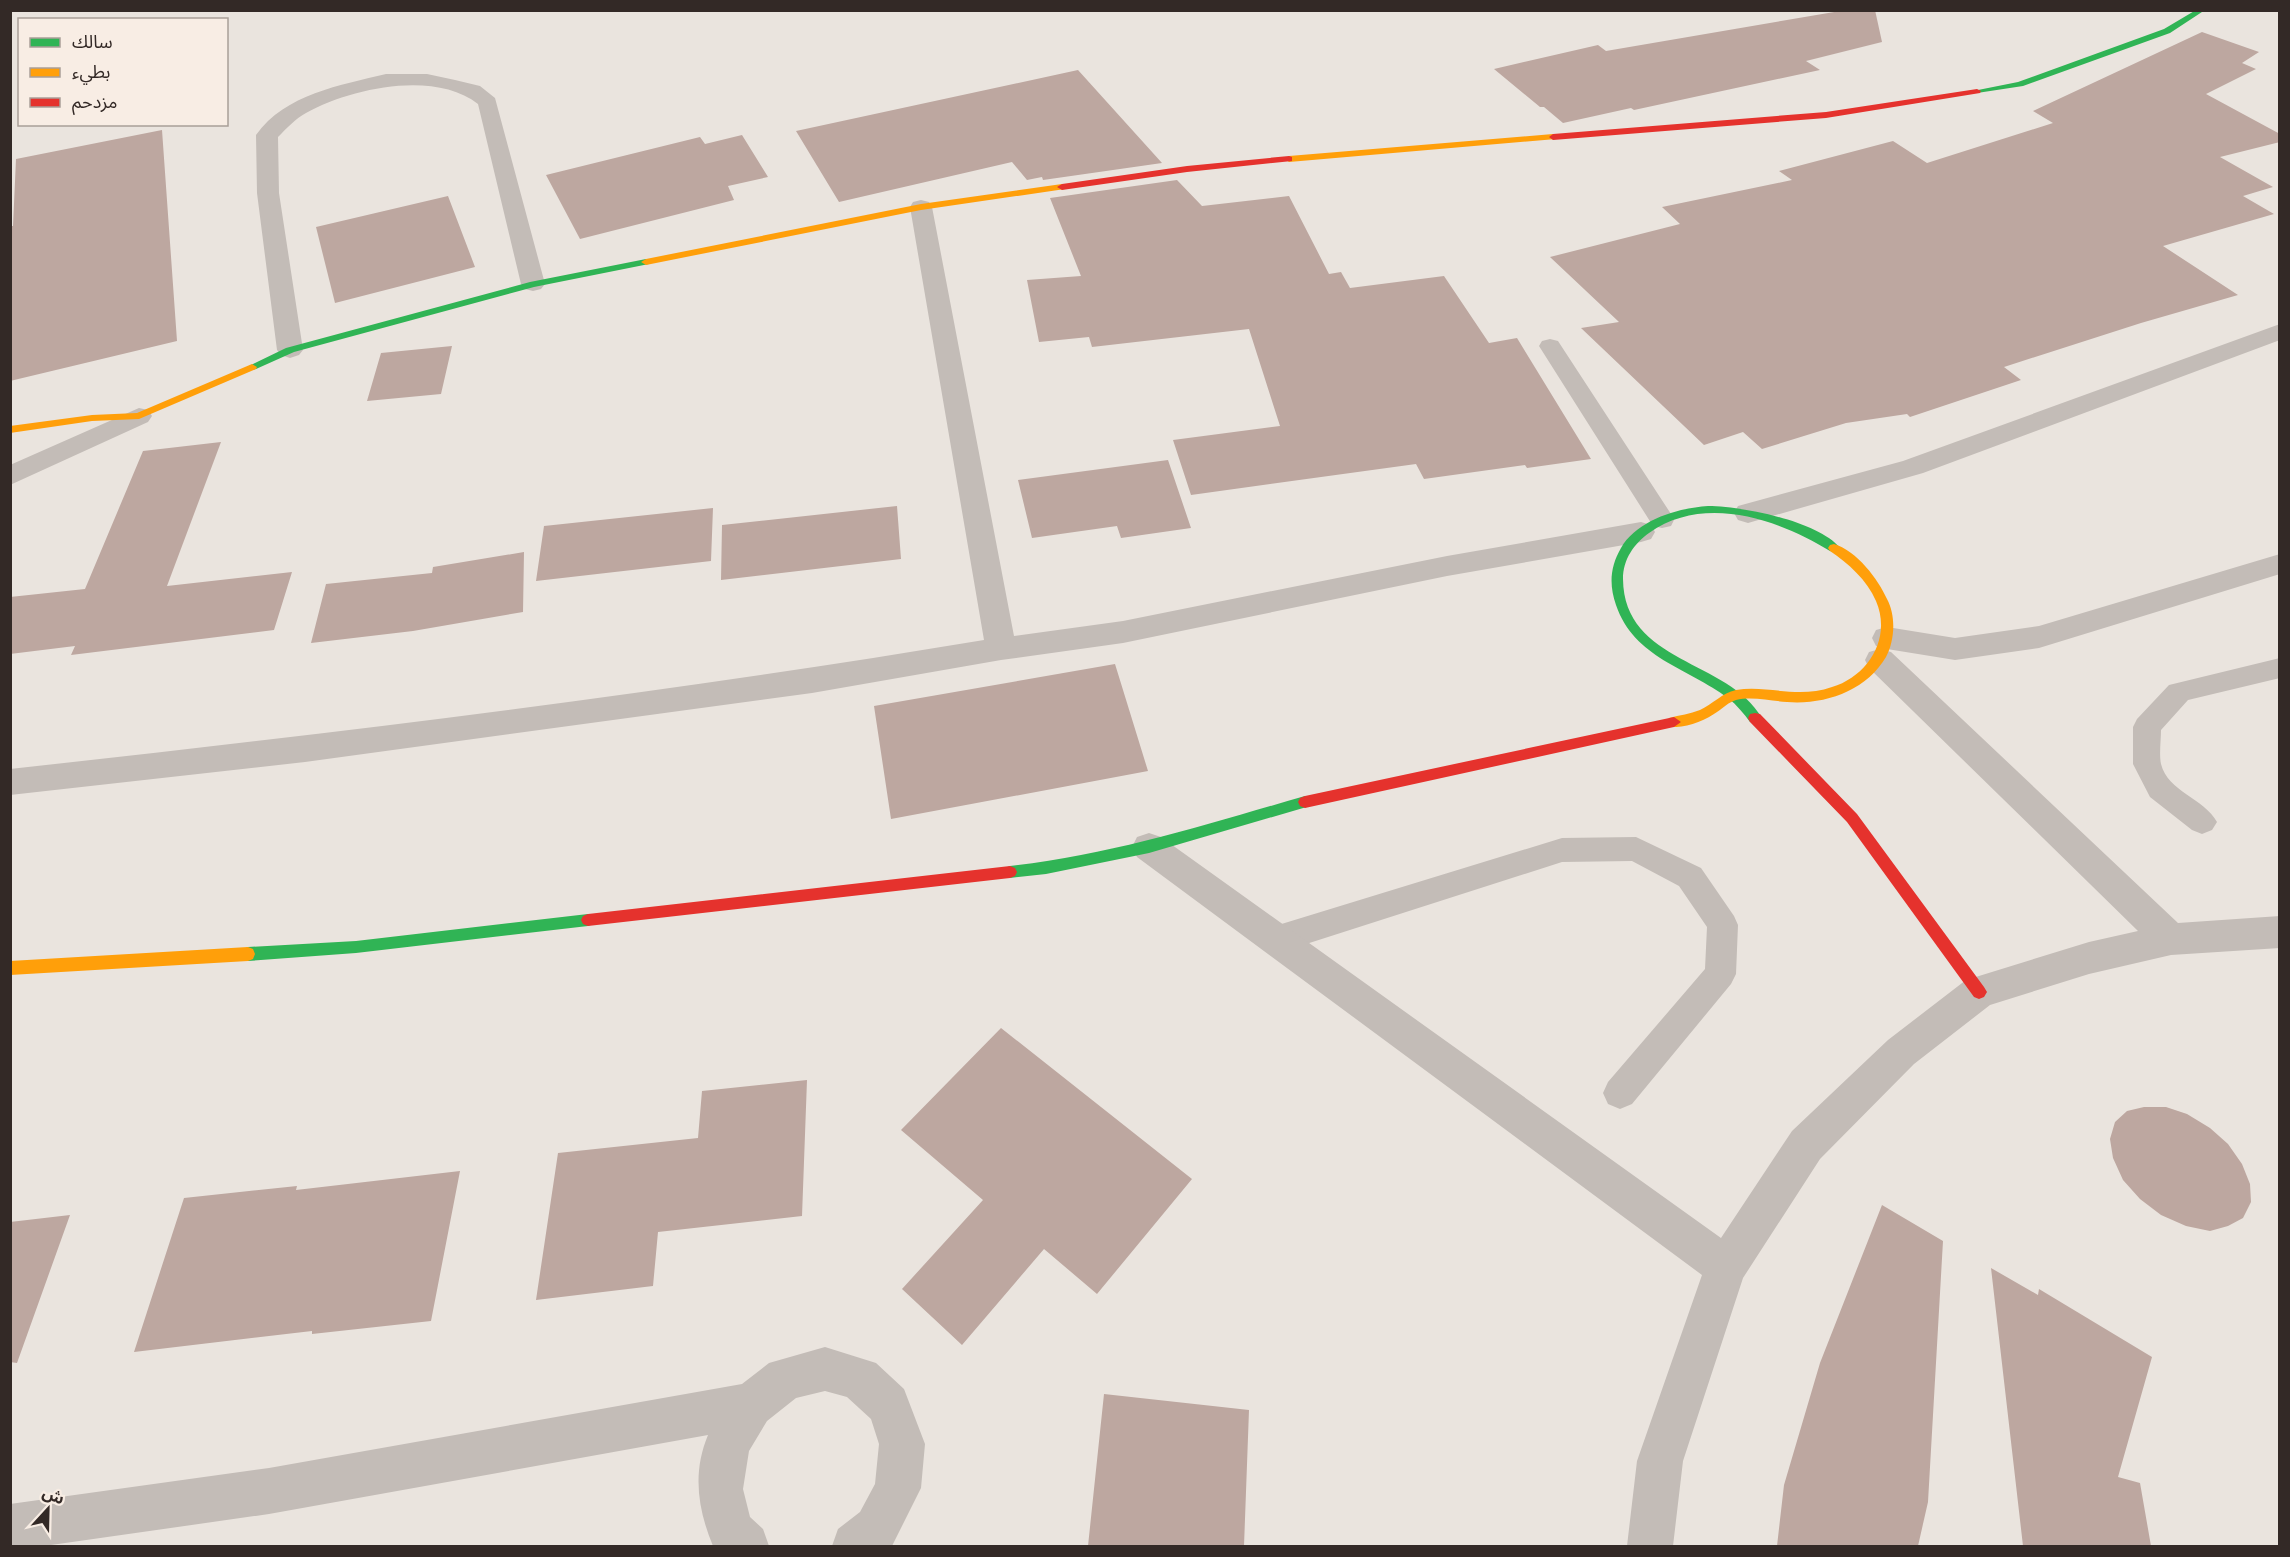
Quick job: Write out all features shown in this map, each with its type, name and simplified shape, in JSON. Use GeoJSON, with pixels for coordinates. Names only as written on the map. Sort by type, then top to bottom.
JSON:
{"type":"FeatureCollection","features":[{"type":"Feature","properties":{"kind":"street"},"geometry":{"type":"LineString","coordinates":[[10,476],[290,350],[533,284],[921,207],[1187,169],[1396,149],[1826,115],[2019,84],[2167,30],[2202,10]]}},
{"type":"Feature","properties":{"kind":"street"},"geometry":{"type":"LineString","coordinates":[[290,350],[268,193],[267,135],[297,109],[336,92],[386,80],[427,80],[473,90],[488,102],[533,284]]}},
{"type":"Feature","properties":{"kind":"street"},"geometry":{"type":"LineString","coordinates":[[921,207],[1001,649]]}},
{"type":"Feature","properties":{"kind":"street"},"geometry":{"type":"LineString","coordinates":[[1748,513],[1913,467],[2280,331]]}},
{"type":"Feature","properties":{"kind":"street"},"geometry":{"type":"LineString","coordinates":[[10,430],[92,418],[139,416]]}},
{"type":"Feature","properties":{"kind":"street"},"geometry":{"type":"LineString","coordinates":[[10,782],[305,749],[812,681],[1001,649],[1123,632],[1652,526],[1688,512],[1717,510],[1748,513],[1780,521],[1811,534],[1838,550],[1861,570],[1877,592],[1887,616],[1883,649],[1861,679],[1834,692],[1800,698],[1733,695],[1709,711],[1688,719],[1298,804],[1149,847],[1034,869],[356,947],[10,968]]}},
{"type":"Feature","properties":{"kind":"street"},"geometry":{"type":"LineString","coordinates":[[1652,526],[1625,548],[1616,569],[1617,592],[1626,616],[1644,640],[1669,662],[1733,695],[1852,818],[1979,992]]}},
{"type":"Feature","properties":{"kind":"street"},"geometry":{"type":"LineString","coordinates":[[1883,649],[1955,649],[2039,638],[2280,564]]}},
{"type":"Feature","properties":{"kind":"street"},"geometry":{"type":"LineString","coordinates":[[1883,649],[2171,939]]}},
{"type":"Feature","properties":{"kind":"street"},"geometry":{"type":"LineString","coordinates":[[1149,847],[1726,1267]]}},
{"type":"Feature","properties":{"kind":"street"},"geometry":{"type":"LineString","coordinates":[[1650,1546],[1660,1461],[1726,1267],[1806,1145],[1901,1052],[1979,992],[2089,958],[2171,939],[2280,932]]}},
{"type":"Feature","properties":{"kind":"street"},"geometry":{"type":"LineString","coordinates":[[746,1546],[730,1530],[720,1489],[727,1444],[751,1405],[785,1379],[825,1369],[860,1379],[888,1405],[902,1444],[898,1488],[877,1529],[855,1546]]}},
{"type":"Feature","properties":{"kind":"street"},"geometry":{"type":"LineString","coordinates":[[10,1528],[269,1491],[751,1405]]}},
{"type":"Feature","properties":{"kind":"lane"},"geometry":{"type":"LineString","coordinates":[[1550,346],[1652,526]]}},
{"type":"Feature","properties":{"kind":"lane"},"geometry":{"type":"LineString","coordinates":[[2202,822],[2160,789],[2147,764],[2147,727],[2179,692],[2280,668]]}},
{"type":"Feature","properties":{"kind":"lane"},"geometry":{"type":"LineString","coordinates":[[1275,940],[1562,850],[1636,849],[1690,877],[1723,925],[1720,974],[1620,1092]]}},
{"type":"Feature","properties":{"kind":"building"},"geometry":{"type":"Polygon","coordinates":[[[1846,10],[1875,10],[1882,42],[1806,61],[1820,70],[1563,123],[1494,69],[1598,45],[1606,51],[1846,10]]]}},
{"type":"Feature","properties":{"kind":"building"},"geometry":{"type":"Polygon","coordinates":[[[2202,32],[2259,52],[2242,63],[2256,69],[2206,94],[2280,134],[2280,142],[2220,157],[2273,187],[2243,196],[2274,214],[2163,246],[2238,295],[2004,367],[2021,380],[1910,417],[1907,414],[1846,423],[1762,449],[1743,432],[1704,445],[1581,328],[1619,322],[1550,257],[1680,224],[1662,207],[1792,180],[1779,171],[1893,141],[1927,163],[2053,123],[2033,111],[2202,32]]]}},
{"type":"Feature","properties":{"kind":"building"},"geometry":{"type":"Polygon","coordinates":[[[1078,70],[1162,163],[1043,180],[1042,177],[1027,180],[1012,162],[839,202],[796,131],[1078,70]]]}},
{"type":"Feature","properties":{"kind":"building"},"geometry":{"type":"Polygon","coordinates":[[[162,130],[177,341],[10,381],[10,226],[13,226],[16,159],[162,130]]]}},
{"type":"Feature","properties":{"kind":"building"},"geometry":{"type":"Polygon","coordinates":[[[742,135],[768,177],[728,186],[734,200],[580,239],[546,175],[700,137],[705,144],[742,135]]]}},
{"type":"Feature","properties":{"kind":"building"},"geometry":{"type":"Polygon","coordinates":[[[1177,180],[1202,206],[1289,196],[1329,274],[1341,272],[1350,288],[1444,276],[1489,343],[1517,338],[1591,459],[1527,468],[1525,465],[1424,479],[1416,464],[1191,495],[1173,440],[1280,426],[1249,329],[1092,347],[1089,337],[1039,342],[1027,280],[1081,276],[1050,198],[1177,180]]]}},
{"type":"Feature","properties":{"kind":"building"},"geometry":{"type":"Polygon","coordinates":[[[448,196],[475,267],[335,303],[316,227],[448,196]]]}},
{"type":"Feature","properties":{"kind":"building"},"geometry":{"type":"Polygon","coordinates":[[[452,346],[441,394],[367,401],[381,353],[452,346]]]}},
{"type":"Feature","properties":{"kind":"building"},"geometry":{"type":"Polygon","coordinates":[[[221,442],[167,586],[292,572],[274,630],[71,655],[75,646],[10,654],[10,597],[85,589],[143,451],[221,442]]]}},
{"type":"Feature","properties":{"kind":"building"},"geometry":{"type":"Polygon","coordinates":[[[1168,460],[1191,528],[1121,538],[1117,526],[1032,538],[1018,480],[1168,460]]]}},
{"type":"Feature","properties":{"kind":"building"},"geometry":{"type":"Polygon","coordinates":[[[897,506],[901,559],[721,580],[722,525],[897,506]]]}},
{"type":"Feature","properties":{"kind":"building"},"geometry":{"type":"Polygon","coordinates":[[[713,508],[711,561],[536,581],[544,526],[713,508]]]}},
{"type":"Feature","properties":{"kind":"building"},"geometry":{"type":"Polygon","coordinates":[[[524,552],[523,612],[413,631],[311,643],[326,584],[432,573],[433,567],[524,552]]]}},
{"type":"Feature","properties":{"kind":"building"},"geometry":{"type":"Polygon","coordinates":[[[1115,664],[1148,771],[891,819],[874,706],[1115,664]]]}},
{"type":"Feature","properties":{"kind":"building"},"geometry":{"type":"Polygon","coordinates":[[[1001,1028],[1192,1179],[1097,1294],[1044,1249],[962,1345],[902,1289],[983,1200],[901,1130],[1001,1028]]]}},
{"type":"Feature","properties":{"kind":"building"},"geometry":{"type":"Polygon","coordinates":[[[807,1080],[802,1216],[658,1232],[653,1286],[536,1300],[558,1153],[698,1138],[702,1091],[807,1080]]]}},
{"type":"Feature","properties":{"kind":"building"},"geometry":{"type":"Polygon","coordinates":[[[2144,1107],[2166,1107],[2187,1114],[2210,1128],[2228,1144],[2242,1164],[2250,1184],[2251,1202],[2243,1218],[2228,1226],[2210,1231],[2186,1226],[2161,1215],[2140,1199],[2123,1180],[2113,1158],[2110,1139],[2115,1122],[2127,1111],[2144,1107]]]}},
{"type":"Feature","properties":{"kind":"building"},"geometry":{"type":"Polygon","coordinates":[[[460,1171],[431,1321],[312,1334],[312,1331],[134,1352],[184,1198],[297,1186],[296,1190],[460,1171]]]}},
{"type":"Feature","properties":{"kind":"building"},"geometry":{"type":"Polygon","coordinates":[[[1882,1205],[1943,1241],[1928,1502],[1918,1546],[1777,1546],[1784,1485],[1820,1363],[1882,1205]]]}},
{"type":"Feature","properties":{"kind":"building"},"geometry":{"type":"Polygon","coordinates":[[[70,1215],[17,1363],[10,1362],[10,1222],[70,1215]]]}},
{"type":"Feature","properties":{"kind":"building"},"geometry":{"type":"Polygon","coordinates":[[[1991,1268],[2038,1295],[2039,1289],[2152,1357],[2118,1477],[2140,1483],[2151,1546],[2023,1546],[1991,1268]]]}},
{"type":"Feature","properties":{"kind":"building"},"geometry":{"type":"Polygon","coordinates":[[[1104,1394],[1249,1410],[1244,1546],[1088,1546],[1104,1394]]]}},
{"type":"Feature","properties":{"kind":"traffic: fast"},"geometry":{"type":"LineString","coordinates":[[1977,91],[2020,84],[2167,31],[2202,10]]}},
{"type":"Feature","properties":{"kind":"traffic: fast"},"geometry":{"type":"LineString","coordinates":[[252,367],[290,350],[533,284],[646,262]]}},
{"type":"Feature","properties":{"kind":"traffic: fast"},"geometry":{"type":"LineString","coordinates":[[1755,718],[1733,695],[1659,653],[1634,630],[1618,595],[1617,577],[1620,561],[1637,536],[1651,526],[1701,510],[1730,511],[1780,521],[1834,548]]}},
{"type":"Feature","properties":{"kind":"traffic: fast"},"geometry":{"type":"LineString","coordinates":[[1010,872],[1046,868],[1149,847],[1305,802]]}},
{"type":"Feature","properties":{"kind":"traffic: fast"},"geometry":{"type":"LineString","coordinates":[[248,954],[356,947],[588,920]]}},
{"type":"Feature","properties":{"kind":"traffic: slow"},"geometry":{"type":"LineString","coordinates":[[1289,159],[1553,137]]}},
{"type":"Feature","properties":{"kind":"traffic: slow"},"geometry":{"type":"LineString","coordinates":[[646,262],[921,207],[1062,187]]}},
{"type":"Feature","properties":{"kind":"traffic: slow"},"geometry":{"type":"LineString","coordinates":[[10,430],[92,418],[139,416],[252,367]]}},
{"type":"Feature","properties":{"kind":"traffic: slow"},"geometry":{"type":"LineString","coordinates":[[1674,722],[1701,715],[1729,697],[1738,695],[1800,698],[1818,696],[1849,686],[1863,677],[1881,653],[1886,637],[1885,609],[1875,589],[1860,569],[1834,548]]}},
{"type":"Feature","properties":{"kind":"traffic: slow"},"geometry":{"type":"LineString","coordinates":[[10,968],[248,954]]}},
{"type":"Feature","properties":{"kind":"traffic: jam"},"geometry":{"type":"LineString","coordinates":[[1553,137],[1826,115],[1977,91]]}},
{"type":"Feature","properties":{"kind":"traffic: jam"},"geometry":{"type":"LineString","coordinates":[[1062,187],[1187,169],[1289,159]]}},
{"type":"Feature","properties":{"kind":"traffic: jam"},"geometry":{"type":"LineString","coordinates":[[1755,718],[1852,818],[1979,992]]}},
{"type":"Feature","properties":{"kind":"traffic: jam"},"geometry":{"type":"LineString","coordinates":[[1305,802],[1674,722]]}},
{"type":"Feature","properties":{"kind":"traffic: jam"},"geometry":{"type":"LineString","coordinates":[[588,920],[1010,872]]}}]}
